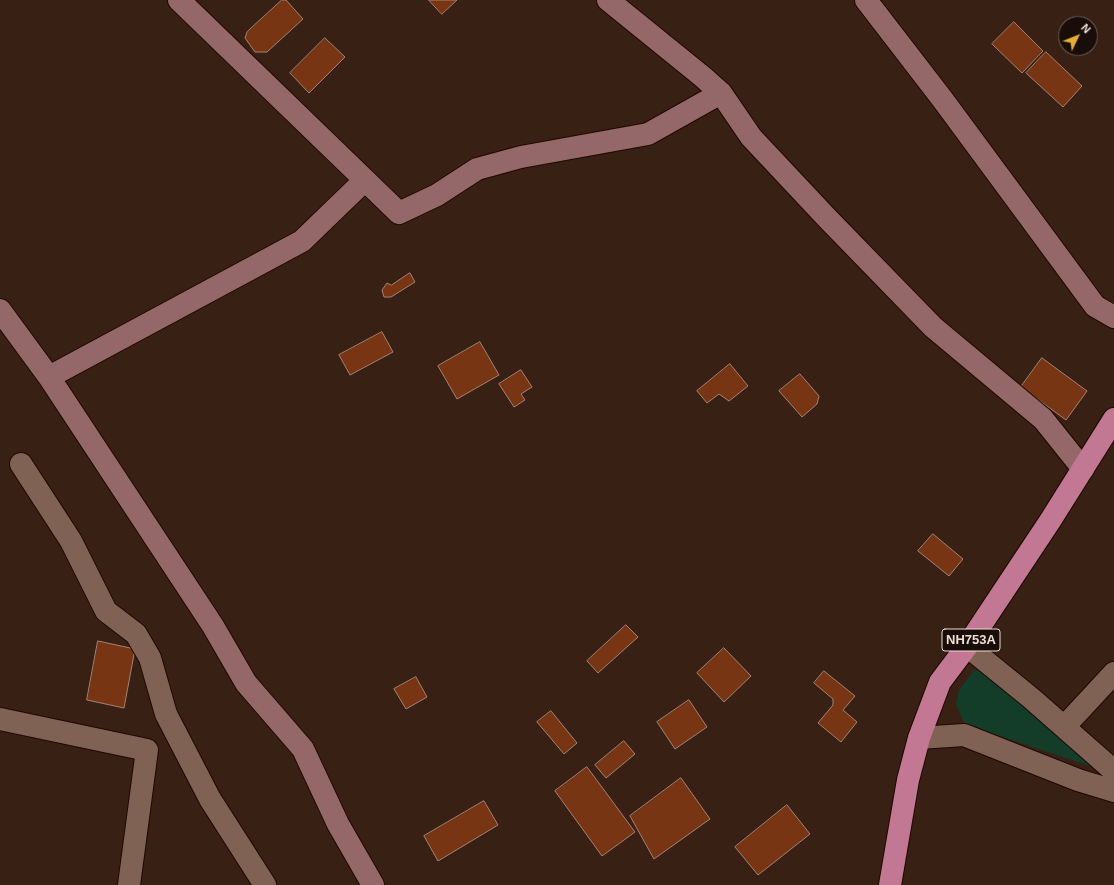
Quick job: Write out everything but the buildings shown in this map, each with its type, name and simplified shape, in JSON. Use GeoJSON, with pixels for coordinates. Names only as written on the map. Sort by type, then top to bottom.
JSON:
{"type":"FeatureCollection","features":[{"type":"Feature","properties":{"kind":"highway","name":"NH753A"},"geometry":{"type":"LineString","coordinates":[[890,885],[908,780],[919,738],[940,682],[967,646],[1114,420]]}},
{"type":"Feature","properties":{"kind":"street"},"geometry":{"type":"LineString","coordinates":[[179,0],[399,213],[438,195],[477,169],[520,157],[648,134],[720,94]]}},
{"type":"Feature","properties":{"kind":"street"},"geometry":{"type":"LineString","coordinates":[[608,0],[704,77],[720,94],[751,137],[827,218],[934,327],[1043,419],[1083,469]]}},
{"type":"Feature","properties":{"kind":"street"},"geometry":{"type":"LineString","coordinates":[[866,0],[943,100],[1095,306],[1114,317]]}},
{"type":"Feature","properties":{"kind":"street"},"geometry":{"type":"LineString","coordinates":[[49,377],[302,241],[365,180]]}},
{"type":"Feature","properties":{"kind":"street"},"geometry":{"type":"LineString","coordinates":[[0,310],[49,377],[213,626],[246,683],[303,749],[338,824],[373,885]]}},
{"type":"Feature","properties":{"kind":"street"},"geometry":{"type":"LineString","coordinates":[[21,464],[71,541],[106,611],[136,634],[150,658],[166,714],[210,799],[265,885]]}},
{"type":"Feature","properties":{"kind":"street"},"geometry":{"type":"LineString","coordinates":[[967,646],[1114,771]]}},
{"type":"Feature","properties":{"kind":"street"},"geometry":{"type":"LineString","coordinates":[[1064,727],[1114,673]]}},
{"type":"Feature","properties":{"kind":"street"},"geometry":{"type":"LineString","coordinates":[[0,719],[147,750],[176,733]]}},
{"type":"Feature","properties":{"kind":"street"},"geometry":{"type":"LineString","coordinates":[[919,738],[964,735],[1078,780],[1114,791]]}},
{"type":"Feature","properties":{"kind":"street"},"geometry":{"type":"LineString","coordinates":[[129,885],[147,750]]}},
{"type":"Feature","properties":{"kind":"green space"},"geometry":{"type":"Polygon","coordinates":[[[974,670],[993,673],[1099,769],[964,723],[956,704],[959,690],[974,670]]]}}]}
